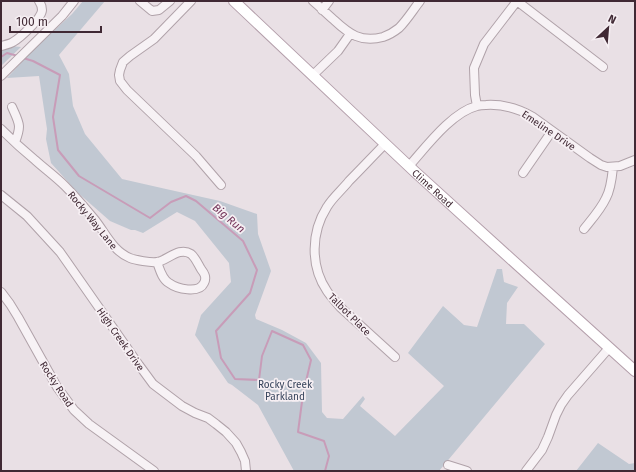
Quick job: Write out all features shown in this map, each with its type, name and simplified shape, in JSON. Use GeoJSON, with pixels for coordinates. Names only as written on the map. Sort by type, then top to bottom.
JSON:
{"type":"FeatureCollection","features":[{"type":"Feature","properties":{"kind":"main road","name":"Clime Road"},"geometry":{"type":"LineString","coordinates":[[234,1],[385,144],[635,372]]}},
{"type":"Feature","properties":{"kind":"street"},"geometry":{"type":"LineString","coordinates":[[1,46],[13,42],[39,17],[42,10],[39,1]]}},
{"type":"Feature","properties":{"kind":"street"},"geometry":{"type":"LineString","coordinates":[[140,1],[152,11],[159,10],[170,1]]}},
{"type":"Feature","properties":{"kind":"street"},"geometry":{"type":"LineString","coordinates":[[191,1],[154,39],[126,59],[121,66],[120,81],[127,90],[196,156],[222,185]]}},
{"type":"Feature","properties":{"kind":"street"},"geometry":{"type":"LineString","coordinates":[[313,1],[350,34],[358,38],[368,39],[393,33],[420,1]]}},
{"type":"Feature","properties":{"kind":"street"},"geometry":{"type":"LineString","coordinates":[[322,10],[329,1]]}},
{"type":"Feature","properties":{"kind":"street"},"geometry":{"type":"LineString","coordinates":[[477,106],[474,68],[484,44],[517,1],[603,67]]}},
{"type":"Feature","properties":{"kind":"street"},"geometry":{"type":"LineString","coordinates":[[1,76],[62,16],[71,2]]}},
{"type":"Feature","properties":{"kind":"street"},"geometry":{"type":"LineString","coordinates":[[313,75],[338,51],[350,34]]}},
{"type":"Feature","properties":{"kind":"street","name":"Emeline Drive"},"geometry":{"type":"LineString","coordinates":[[409,166],[445,126],[466,111],[477,106],[491,105],[506,106],[517,109],[533,117],[596,162],[607,167],[613,167]]}},
{"type":"Feature","properties":{"kind":"street"},"geometry":{"type":"LineString","coordinates":[[12,107],[19,125],[15,142]]}},
{"type":"Feature","properties":{"kind":"street","name":"Rocky Way Lane"},"geometry":{"type":"LineString","coordinates":[[1,130],[66,186],[121,254],[131,259],[157,262]]}},
{"type":"Feature","properties":{"kind":"street"},"geometry":{"type":"LineString","coordinates":[[523,172],[552,131]]}},
{"type":"Feature","properties":{"kind":"street","name":"Talbot Place"},"geometry":{"type":"LineString","coordinates":[[385,144],[327,207],[315,238],[315,252],[316,265],[320,278],[332,298],[395,357]]}},
{"type":"Feature","properties":{"kind":"street"},"geometry":{"type":"LineString","coordinates":[[584,229],[607,196],[613,167],[635,160]]}},
{"type":"Feature","properties":{"kind":"street","name":"High Creek Drive"},"geometry":{"type":"LineString","coordinates":[[1,195],[27,216],[60,252],[138,365],[153,384],[182,406],[208,418],[226,432],[236,443],[241,452],[245,461],[246,471]]}},
{"type":"Feature","properties":{"kind":"street"},"geometry":{"type":"LineString","coordinates":[[184,251],[191,254],[204,273],[206,279],[204,284],[200,288],[194,290],[176,287],[168,283],[162,275],[157,262],[184,251]]}},
{"type":"Feature","properties":{"kind":"street","name":"Rocky Road"},"geometry":{"type":"LineString","coordinates":[[1,292],[18,317],[57,386],[74,410],[89,424],[154,471]]}},
{"type":"Feature","properties":{"kind":"street"},"geometry":{"type":"LineString","coordinates":[[526,471],[542,450],[561,405],[609,348]]}},
{"type":"Feature","properties":{"kind":"street"},"geometry":{"type":"LineString","coordinates":[[448,465],[467,471]]}},
{"type":"Feature","properties":{"kind":"green space","name":"Rocky Creek Parkland"},"geometry":{"type":"Polygon","coordinates":[[[83,1],[105,1],[59,55],[69,74],[73,106],[85,134],[122,179],[220,201],[257,214],[258,234],[271,271],[255,315],[256,319],[282,330],[306,343],[321,363],[322,412],[327,418],[343,419],[363,396],[365,399],[360,406],[395,436],[444,386],[408,353],[443,306],[464,325],[477,327],[497,269],[502,269],[504,282],[518,287],[507,303],[506,324],[524,324],[545,344],[439,471],[294,471],[258,405],[228,383],[195,335],[201,315],[231,282],[229,263],[195,221],[177,212],[143,233],[131,230],[110,221],[77,192],[51,163],[46,139],[47,129],[39,76],[7,78],[32,51],[72,14],[83,1]]]}},
{"type":"Feature","properties":{"kind":"green space"},"geometry":{"type":"Polygon","coordinates":[[[11,46],[21,47],[1,66],[1,49],[11,46]]]}},
{"type":"Feature","properties":{"kind":"green space"},"geometry":{"type":"Polygon","coordinates":[[[598,443],[629,464],[635,463],[635,470],[576,471],[598,443]]]}},
{"type":"Feature","properties":{"kind":"waterway","name":"Big Run"},"geometry":{"type":"LineString","coordinates":[[1,57],[7,53],[18,56]]}},
{"type":"Feature","properties":{"kind":"waterway","name":"Big Run"},"geometry":{"type":"LineString","coordinates":[[23,58],[33,61],[60,75],[53,117],[58,150],[79,176],[150,218],[171,202],[186,196],[196,201],[243,241],[257,270],[250,293],[216,331],[221,358],[235,379],[259,380],[262,356],[272,331],[303,345],[311,360],[303,394],[298,432],[324,441],[329,456],[325,471]]}}]}
